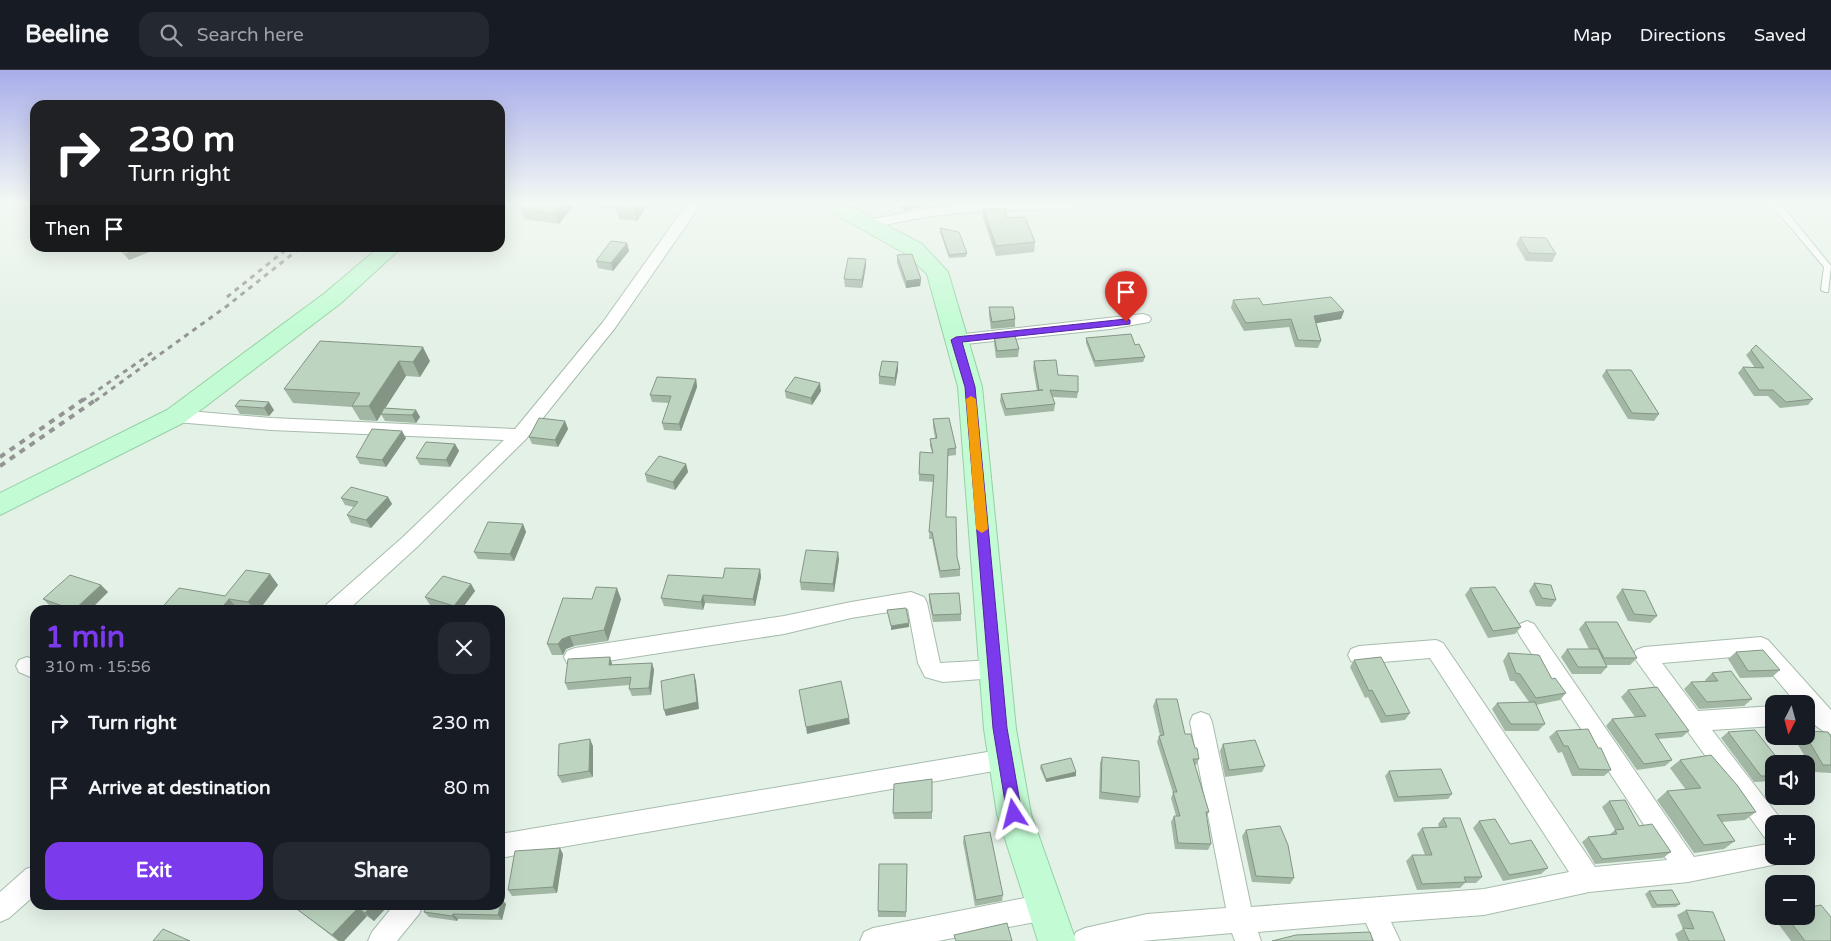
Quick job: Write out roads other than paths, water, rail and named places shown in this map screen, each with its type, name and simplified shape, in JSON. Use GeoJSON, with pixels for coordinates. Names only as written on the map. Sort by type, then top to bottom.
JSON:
{"type":"FeatureCollection","features":[{"type":"Feature","properties":{"kind":"street"},"geometry":{"type":"LineString","coordinates":[[340,605],[410,542],[520,435],[609,325],[665,245]]}},
{"type":"Feature","properties":{"kind":"street"},"geometry":{"type":"LineString","coordinates":[[906,245],[914,249],[937,272],[970,387],[994,669],[1005,759],[1014,814],[1057,941]]}},
{"type":"Feature","properties":{"kind":"street"},"geometry":{"type":"LineString","coordinates":[[0,506],[176,416],[333,298],[385,252]]}},
{"type":"Feature","properties":{"kind":"street"},"geometry":{"type":"LineString","coordinates":[[956,340],[1143,319]]}},
{"type":"Feature","properties":{"kind":"street"},"geometry":{"type":"LineString","coordinates":[[176,416],[271,424],[520,435]]}},
{"type":"Feature","properties":{"kind":"street"},"geometry":{"type":"LineString","coordinates":[[575,658],[784,625],[851,610],[911,600],[917,603],[929,663],[933,671],[943,673],[994,669]]}},
{"type":"Feature","properties":{"kind":"street"},"geometry":{"type":"LineString","coordinates":[[1527,630],[1688,870]]}},
{"type":"Feature","properties":{"kind":"street"},"geometry":{"type":"LineString","coordinates":[[1765,818],[1695,721],[1644,656],[1760,646],[1818,717]]}},
{"type":"Feature","properties":{"kind":"street"},"geometry":{"type":"LineString","coordinates":[[1359,655],[1436,649],[1589,880]]}},
{"type":"Feature","properties":{"kind":"street"},"geometry":{"type":"LineString","coordinates":[[1695,721],[1765,717]]}},
{"type":"Feature","properties":{"kind":"street"},"geometry":{"type":"LineString","coordinates":[[1201,722],[1244,931]]}},
{"type":"Feature","properties":{"kind":"street"},"geometry":{"type":"LineString","coordinates":[[505,845],[1005,759]]}},
{"type":"Feature","properties":{"kind":"street"},"geometry":{"type":"LineString","coordinates":[[1085,941],[1147,927],[1244,931],[1373,910],[1484,902],[1589,880],[1688,870],[1765,857]]}},
{"type":"Feature","properties":{"kind":"street"},"geometry":{"type":"LineString","coordinates":[[0,909],[30,882]]}},
{"type":"Feature","properties":{"kind":"street"},"geometry":{"type":"LineString","coordinates":[[873,941],[1045,907]]}},
{"type":"Feature","properties":{"kind":"street"},"geometry":{"type":"LineString","coordinates":[[381,941],[406,910]]}},
{"type":"Feature","properties":{"kind":"street"},"geometry":{"type":"LineString","coordinates":[[1373,910],[1387,941]]}},
{"type":"Feature","properties":{"kind":"lane"},"geometry":{"type":"LineString","coordinates":[[1809,245],[1828,267],[1824,290]]}},
{"type":"Feature","properties":{"kind":"railway"},"geometry":{"type":"LineString","coordinates":[[227,297],[283,252]]}},
{"type":"Feature","properties":{"kind":"railway"},"geometry":{"type":"LineString","coordinates":[[95,401],[227,306],[295,252]]}},
{"type":"Feature","properties":{"kind":"railway"},"geometry":{"type":"LineString","coordinates":[[82,401],[153,352]]}},
{"type":"Feature","properties":{"kind":"railway"},"geometry":{"type":"LineString","coordinates":[[0,457],[84,399]]}},
{"type":"Feature","properties":{"kind":"railway"},"geometry":{"type":"LineString","coordinates":[[0,466],[97,399]]}}]}
